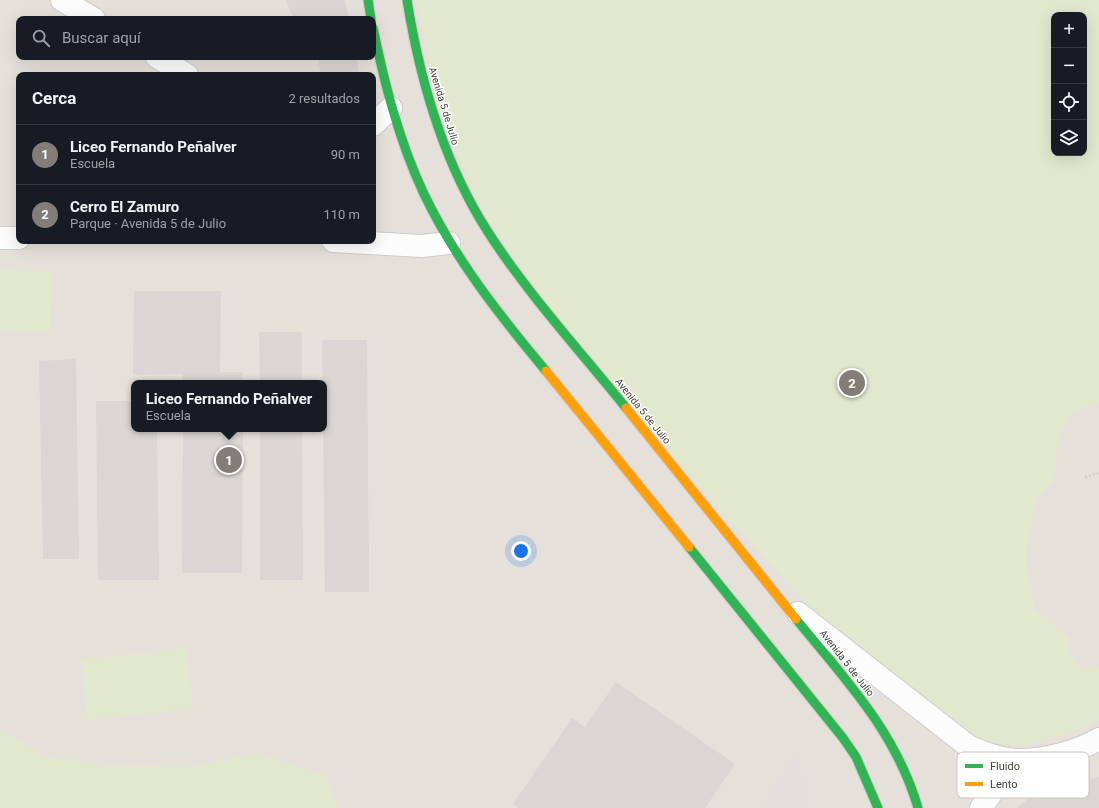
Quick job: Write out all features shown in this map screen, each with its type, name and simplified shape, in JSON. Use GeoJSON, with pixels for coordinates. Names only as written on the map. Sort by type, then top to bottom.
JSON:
{"type":"FeatureCollection","features":[{"type":"Feature","properties":{"kind":"street"},"geometry":{"type":"LineString","coordinates":[[62,0],[89,16]]}},
{"type":"Feature","properties":{"kind":"street"},"geometry":{"type":"LineString","coordinates":[[368,0],[371,16]]}},
{"type":"Feature","properties":{"kind":"street","name":"Avenida 5 de Julio"},"geometry":{"type":"LineString","coordinates":[[407,0],[419,61],[440,137],[468,197],[483,224],[534,294],[854,690],[889,738],[912,789],[918,808]]}},
{"type":"Feature","properties":{"kind":"street"},"geometry":{"type":"LineString","coordinates":[[376,41],[391,108],[404,151],[434,215],[469,273],[503,318],[842,738],[856,758],[878,808]]}},
{"type":"Feature","properties":{"kind":"street"},"geometry":{"type":"LineString","coordinates":[[162,60],[182,72]]}},
{"type":"Feature","properties":{"kind":"street"},"geometry":{"type":"LineString","coordinates":[[376,122],[391,108]]}},
{"type":"Feature","properties":{"kind":"street"},"geometry":{"type":"LineString","coordinates":[[0,238],[16,238]]}},
{"type":"Feature","properties":{"kind":"street"},"geometry":{"type":"LineString","coordinates":[[376,243],[422,246],[450,243]]}},
{"type":"Feature","properties":{"kind":"street"},"geometry":{"type":"LineString","coordinates":[[784,603],[968,746],[982,752]]}},
{"type":"Feature","properties":{"kind":"street"},"geometry":{"type":"LineString","coordinates":[[1067,752],[1085,747],[1099,739]]}},
{"type":"Feature","properties":{"kind":"street"},"geometry":{"type":"LineString","coordinates":[[981,808],[988,798]]}},
{"type":"Feature","properties":{"kind":"path"},"geometry":{"type":"LineString","coordinates":[[1085,477],[1099,472]]}},
{"type":"Feature","properties":{"kind":"shaded area"},"geometry":{"type":"Polygon","coordinates":[[[0,0],[1099,0],[1099,808],[0,808],[0,0]]]}},
{"type":"Feature","properties":{"kind":"shaded area"},"geometry":{"type":"Polygon","coordinates":[[[797,751],[802,776],[804,808],[762,808],[797,751]]]}},
{"type":"Feature","properties":{"kind":"green space"},"geometry":{"type":"Polygon","coordinates":[[[415,0],[1099,0],[1099,402],[1073,412],[1058,437],[1054,481],[1037,499],[1025,557],[1035,609],[1070,639],[1069,652],[1079,667],[1099,668],[1099,719],[1082,729],[1028,746],[999,744],[964,735],[873,672],[785,580],[588,364],[485,216],[442,120],[415,0]]]}},
{"type":"Feature","properties":{"kind":"green space"},"geometry":{"type":"Polygon","coordinates":[[[0,270],[52,272],[50,332],[0,330],[0,270]]]}},
{"type":"Feature","properties":{"kind":"green space"},"geometry":{"type":"Polygon","coordinates":[[[187,648],[193,708],[87,720],[81,660],[187,648]]]}},
{"type":"Feature","properties":{"kind":"green space"},"geometry":{"type":"Polygon","coordinates":[[[0,729],[48,758],[122,766],[192,767],[256,753],[325,775],[339,808],[0,808],[0,729]]]}},
{"type":"Feature","properties":{"kind":"building"},"geometry":{"type":"Polygon","coordinates":[[[286,0],[345,0],[348,16],[293,16],[291,14],[286,0]]]}},
{"type":"Feature","properties":{"kind":"building"},"geometry":{"type":"Polygon","coordinates":[[[318,60],[356,60],[358,72],[320,72],[318,60]]]}},
{"type":"Feature","properties":{"kind":"building"},"geometry":{"type":"Polygon","coordinates":[[[134,291],[221,291],[220,372],[243,372],[243,380],[183,380],[183,374],[133,375],[134,291]]]}},
{"type":"Feature","properties":{"kind":"building"},"geometry":{"type":"Polygon","coordinates":[[[259,332],[302,332],[302,380],[260,380],[259,332]]]}},
{"type":"Feature","properties":{"kind":"building"},"geometry":{"type":"Polygon","coordinates":[[[322,340],[367,340],[369,592],[325,592],[323,432],[327,432],[327,380],[322,380],[322,340]]]}},
{"type":"Feature","properties":{"kind":"building"},"geometry":{"type":"Polygon","coordinates":[[[76,359],[79,559],[43,559],[39,361],[76,359]]]}},
{"type":"Feature","properties":{"kind":"building"},"geometry":{"type":"Polygon","coordinates":[[[96,401],[131,401],[131,432],[157,432],[159,580],[98,580],[96,401]]]}},
{"type":"Feature","properties":{"kind":"building"},"geometry":{"type":"Polygon","coordinates":[[[183,432],[243,432],[242,573],[182,573],[183,432]]]}},
{"type":"Feature","properties":{"kind":"building"},"geometry":{"type":"Polygon","coordinates":[[[260,432],[302,432],[303,580],[260,580],[260,432]]]}},
{"type":"Feature","properties":{"kind":"building"},"geometry":{"type":"Polygon","coordinates":[[[616,682],[735,764],[705,808],[518,808],[513,804],[572,718],[585,727],[616,682]]]}},
{"type":"Feature","properties":{"kind":"building"},"geometry":{"type":"Polygon","coordinates":[[[1099,777],[1099,808],[1016,808],[1030,798],[1089,798],[1089,779],[1099,777]]]}},
{"type":"Feature","properties":{"kind":"traffic: fast"},"geometry":{"type":"LineString","coordinates":[[368,0],[371,16]]}},
{"type":"Feature","properties":{"kind":"traffic: fast"},"geometry":{"type":"LineString","coordinates":[[407,0],[412,30],[426,91],[446,149],[458,178],[472,205],[503,255],[555,322],[626,408]]}},
{"type":"Feature","properties":{"kind":"traffic: fast"},"geometry":{"type":"LineString","coordinates":[[376,41],[394,112],[407,154],[436,218],[479,286],[546,371]]}},
{"type":"Feature","properties":{"kind":"traffic: fast"},"geometry":{"type":"LineString","coordinates":[[689,547],[843,738],[856,757],[878,808]]}},
{"type":"Feature","properties":{"kind":"traffic: fast"},"geometry":{"type":"LineString","coordinates":[[796,619],[850,685],[883,731],[897,755],[918,808]]}},
{"type":"Feature","properties":{"kind":"traffic: slow"},"geometry":{"type":"LineString","coordinates":[[546,371],[689,547]]}},
{"type":"Feature","properties":{"kind":"traffic: slow"},"geometry":{"type":"LineString","coordinates":[[626,408],[796,619]]}},
{"type":"Feature","properties":{"kind":"place","name":"Cerro El Zamuro"},"geometry":{"type":"Point","coordinates":[852,383]}},
{"type":"Feature","properties":{"kind":"place","name":"Liceo Fernando Peñalver"},"geometry":{"type":"Point","coordinates":[229,460]}}]}
